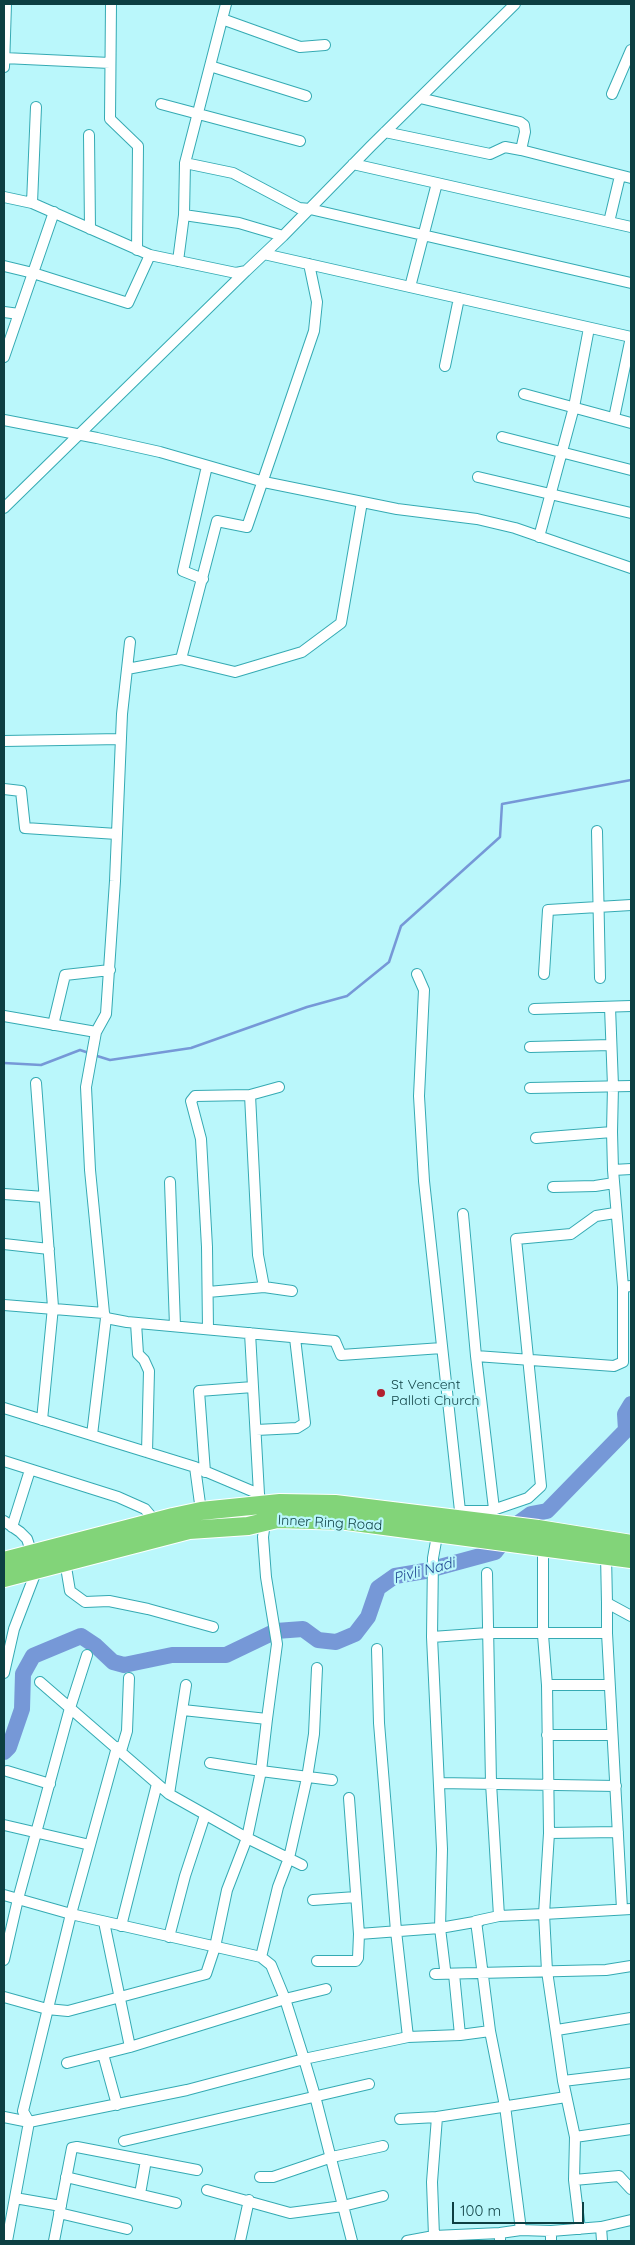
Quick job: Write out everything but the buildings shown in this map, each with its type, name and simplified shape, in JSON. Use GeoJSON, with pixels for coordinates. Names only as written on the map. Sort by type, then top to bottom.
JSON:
{"type":"FeatureCollection","features":[{"type":"Feature","properties":{"kind":"highway","name":"Inner Ring Road"},"geometry":{"type":"LineString","coordinates":[[4,1578],[35,1561],[155,1521],[260,1499],[335,1504],[440,1525],[460,1515],[492,1524],[524,1544],[631,1559]]}},
{"type":"Feature","properties":{"kind":"highway","name":"Inner Ring Road"},"geometry":{"type":"LineString","coordinates":[[4,1561],[65,1561],[189,1530],[248,1526],[277,1519],[440,1525],[492,1524],[538,1529],[631,1544]]}},
{"type":"Feature","properties":{"kind":"street"},"geometry":{"type":"LineString","coordinates":[[6,4],[4,61],[110,63]]}},
{"type":"Feature","properties":{"kind":"street"},"geometry":{"type":"LineString","coordinates":[[111,4],[110,119],[138,146],[137,250]]}},
{"type":"Feature","properties":{"kind":"street"},"geometry":{"type":"LineString","coordinates":[[178,261],[184,215],[185,163],[226,4]]}},
{"type":"Feature","properties":{"kind":"street"},"geometry":{"type":"LineString","coordinates":[[4,508],[284,236],[353,164],[515,4]]}},
{"type":"Feature","properties":{"kind":"street"},"geometry":{"type":"LineString","coordinates":[[222,19],[300,47],[325,45]]}},
{"type":"Feature","properties":{"kind":"street"},"geometry":{"type":"LineString","coordinates":[[612,94],[631,50]]}},
{"type":"Feature","properties":{"kind":"street"},"geometry":{"type":"LineString","coordinates":[[210,66],[306,96]]}},
{"type":"Feature","properties":{"kind":"street"},"geometry":{"type":"LineString","coordinates":[[420,98],[520,122],[524,125],[525,132],[521,150]]}},
{"type":"Feature","properties":{"kind":"street"},"geometry":{"type":"LineString","coordinates":[[160,104],[300,141]]}},
{"type":"Feature","properties":{"kind":"street"},"geometry":{"type":"LineString","coordinates":[[32,203],[36,107]]}},
{"type":"Feature","properties":{"kind":"street"},"geometry":{"type":"LineString","coordinates":[[385,132],[490,154],[505,147],[631,178]]}},
{"type":"Feature","properties":{"kind":"street"},"geometry":{"type":"LineString","coordinates":[[89,135],[90,229]]}},
{"type":"Feature","properties":{"kind":"street"},"geometry":{"type":"LineString","coordinates":[[185,163],[233,173],[299,208],[631,283]]}},
{"type":"Feature","properties":{"kind":"street"},"geometry":{"type":"LineString","coordinates":[[353,164],[631,227]]}},
{"type":"Feature","properties":{"kind":"street"},"geometry":{"type":"LineString","coordinates":[[609,222],[620,176]]}},
{"type":"Feature","properties":{"kind":"street"},"geometry":{"type":"LineString","coordinates":[[410,287],[437,183]]}},
{"type":"Feature","properties":{"kind":"street"},"geometry":{"type":"LineString","coordinates":[[4,197],[32,203],[150,255],[236,273],[246,271]]}},
{"type":"Feature","properties":{"kind":"street"},"geometry":{"type":"LineString","coordinates":[[4,357],[54,212]]}},
{"type":"Feature","properties":{"kind":"street"},"geometry":{"type":"LineString","coordinates":[[184,215],[239,223],[284,236]]}},
{"type":"Feature","properties":{"kind":"street"},"geometry":{"type":"LineString","coordinates":[[264,254],[631,337],[614,418]]}},
{"type":"Feature","properties":{"kind":"street"},"geometry":{"type":"LineString","coordinates":[[4,266],[34,272],[128,303],[150,255]]}},
{"type":"Feature","properties":{"kind":"street"},"geometry":{"type":"LineString","coordinates":[[181,658],[217,521],[247,527],[264,482],[314,331],[317,302],[309,264]]}},
{"type":"Feature","properties":{"kind":"street"},"geometry":{"type":"LineString","coordinates":[[445,366],[458,298]]}},
{"type":"Feature","properties":{"kind":"street"},"geometry":{"type":"LineString","coordinates":[[4,312],[19,314]]}},
{"type":"Feature","properties":{"kind":"street"},"geometry":{"type":"LineString","coordinates":[[539,536],[574,408],[589,328]]}},
{"type":"Feature","properties":{"kind":"street"},"geometry":{"type":"LineString","coordinates":[[524,394],[631,423]]}},
{"type":"Feature","properties":{"kind":"street"},"geometry":{"type":"LineString","coordinates":[[4,420],[160,452],[264,482],[397,509],[477,519],[539,536],[631,568]]}},
{"type":"Feature","properties":{"kind":"street"},"geometry":{"type":"LineString","coordinates":[[502,437],[631,470]]}},
{"type":"Feature","properties":{"kind":"street"},"geometry":{"type":"LineString","coordinates":[[203,580],[183,571],[207,466]]}},
{"type":"Feature","properties":{"kind":"street"},"geometry":{"type":"LineString","coordinates":[[478,477],[631,514]]}},
{"type":"Feature","properties":{"kind":"street"},"geometry":{"type":"LineString","coordinates":[[127,669],[181,658],[235,672],[302,652],[341,623],[362,502]]}},
{"type":"Feature","properties":{"kind":"street"},"geometry":{"type":"LineString","coordinates":[[92,1435],[105,1315],[91,1179],[86,1087],[96,1032],[106,1014],[110,970],[121,739],[130,642]]}},
{"type":"Feature","properties":{"kind":"street"},"geometry":{"type":"LineString","coordinates":[[4,741],[121,739]]}},
{"type":"Feature","properties":{"kind":"street"},"geometry":{"type":"LineString","coordinates":[[4,788],[21,791],[25,828],[117,834]]}},
{"type":"Feature","properties":{"kind":"street"},"geometry":{"type":"LineString","coordinates":[[597,831],[600,978]]}},
{"type":"Feature","properties":{"kind":"street"},"geometry":{"type":"LineString","coordinates":[[544,974],[548,910],[631,905]]}},
{"type":"Feature","properties":{"kind":"street"},"geometry":{"type":"LineString","coordinates":[[53,1024],[65,975],[110,970]]}},
{"type":"Feature","properties":{"kind":"street"},"geometry":{"type":"LineString","coordinates":[[417,974],[424,990],[419,1096],[424,1181],[460,1515]]}},
{"type":"Feature","properties":{"kind":"street"},"geometry":{"type":"LineString","coordinates":[[534,1009],[631,1006]]}},
{"type":"Feature","properties":{"kind":"street"},"geometry":{"type":"LineString","coordinates":[[476,1356],[614,1366],[623,1362],[627,1286],[615,1213],[610,1007]]}},
{"type":"Feature","properties":{"kind":"street"},"geometry":{"type":"LineString","coordinates":[[4,1016],[96,1032]]}},
{"type":"Feature","properties":{"kind":"street"},"geometry":{"type":"LineString","coordinates":[[530,1047],[611,1045]]}},
{"type":"Feature","properties":{"kind":"street"},"geometry":{"type":"LineString","coordinates":[[36,1083],[54,1307],[42,1420]]}},
{"type":"Feature","properties":{"kind":"street"},"geometry":{"type":"LineString","coordinates":[[208,1330],[201,1139],[191,1102],[195,1096],[250,1095],[278,1086]]}},
{"type":"Feature","properties":{"kind":"street"},"geometry":{"type":"LineString","coordinates":[[530,1088],[631,1086]]}},
{"type":"Feature","properties":{"kind":"street"},"geometry":{"type":"LineString","coordinates":[[250,1095],[258,1255],[264,1287]]}},
{"type":"Feature","properties":{"kind":"street"},"geometry":{"type":"LineString","coordinates":[[536,1138],[612,1132]]}},
{"type":"Feature","properties":{"kind":"street"},"geometry":{"type":"LineString","coordinates":[[613,1170],[631,1169]]}},
{"type":"Feature","properties":{"kind":"street"},"geometry":{"type":"LineString","coordinates":[[170,1182],[175,1326]]}},
{"type":"Feature","properties":{"kind":"street"},"geometry":{"type":"LineString","coordinates":[[553,1187],[595,1186],[614,1183]]}},
{"type":"Feature","properties":{"kind":"street"},"geometry":{"type":"LineString","coordinates":[[4,1194],[44,1197]]}},
{"type":"Feature","properties":{"kind":"street"},"geometry":{"type":"LineString","coordinates":[[492,1524],[528,1498],[540,1486],[516,1239],[571,1234],[596,1216],[615,1213]]}},
{"type":"Feature","properties":{"kind":"street"},"geometry":{"type":"LineString","coordinates":[[463,1214],[492,1524]]}},
{"type":"Feature","properties":{"kind":"street"},"geometry":{"type":"LineString","coordinates":[[4,1244],[49,1249]]}},
{"type":"Feature","properties":{"kind":"street"},"geometry":{"type":"LineString","coordinates":[[208,1292],[264,1287],[292,1292]]}},
{"type":"Feature","properties":{"kind":"street"},"geometry":{"type":"LineString","coordinates":[[4,1305],[54,1307],[105,1315],[136,1323],[335,1341],[341,1355],[442,1348]]}},
{"type":"Feature","properties":{"kind":"street"},"geometry":{"type":"LineString","coordinates":[[136,1323],[138,1354],[144,1360],[149,1370],[147,1452]]}},
{"type":"Feature","properties":{"kind":"street"},"geometry":{"type":"LineString","coordinates":[[4,1997],[47,2009],[68,2011],[206,1974],[215,1947],[227,1890],[247,1838],[261,1771],[277,1644],[275,1622],[266,1577],[263,1537],[265,1522],[260,1499],[250,1333]]}},
{"type":"Feature","properties":{"kind":"street"},"geometry":{"type":"LineString","coordinates":[[256,1430],[297,1428],[305,1423],[295,1338]]}},
{"type":"Feature","properties":{"kind":"street"},"geometry":{"type":"LineString","coordinates":[[205,1472],[199,1391],[253,1387]]}},
{"type":"Feature","properties":{"kind":"street"},"geometry":{"type":"LineString","coordinates":[[4,1408],[195,1467],[260,1499]]}},
{"type":"Feature","properties":{"kind":"street"},"geometry":{"type":"LineString","coordinates":[[4,1461],[118,1497],[145,1509],[155,1521]]}},
{"type":"Feature","properties":{"kind":"street"},"geometry":{"type":"LineString","coordinates":[[195,1467],[201,1511]]}},
{"type":"Feature","properties":{"kind":"street"},"geometry":{"type":"LineString","coordinates":[[4,1673],[14,1628],[35,1561],[27,1539],[8,1524],[30,1470]]}},
{"type":"Feature","properties":{"kind":"street"},"geometry":{"type":"LineString","coordinates":[[440,1525],[433,1558],[432,1637],[442,1849],[440,1928],[460,2035]]}},
{"type":"Feature","properties":{"kind":"street"},"geometry":{"type":"LineString","coordinates":[[543,1547],[543,1635],[547,1685],[549,1834],[544,1914],[547,1971],[563,2082],[575,2138],[574,2180],[580,2229]]}},
{"type":"Feature","properties":{"kind":"street"},"geometry":{"type":"LineString","coordinates":[[359,1934],[440,1928],[499,1916],[627,1909],[618,1832],[612,1735],[607,1633],[606,1555]]}},
{"type":"Feature","properties":{"kind":"street"},"geometry":{"type":"LineString","coordinates":[[65,1561],[70,1591],[85,1602],[109,1602],[138,1607],[214,1627]]}},
{"type":"Feature","properties":{"kind":"street"},"geometry":{"type":"LineString","coordinates":[[487,1573],[491,1783],[499,1916]]}},
{"type":"Feature","properties":{"kind":"street"},"geometry":{"type":"LineString","coordinates":[[607,1603],[631,1616]]}},
{"type":"Feature","properties":{"kind":"street"},"geometry":{"type":"LineString","coordinates":[[432,1637],[488,1634],[607,1633]]}},
{"type":"Feature","properties":{"kind":"street"},"geometry":{"type":"LineString","coordinates":[[377,1649],[380,1723],[403,2038]]}},
{"type":"Feature","properties":{"kind":"street"},"geometry":{"type":"LineString","coordinates":[[4,1960],[36,1831],[70,1708],[87,1655]]}},
{"type":"Feature","properties":{"kind":"street"},"geometry":{"type":"LineString","coordinates":[[261,1956],[278,1887],[289,1858],[307,1778],[314,1734],[317,1668]]}},
{"type":"Feature","properties":{"kind":"street"},"geometry":{"type":"LineString","coordinates":[[7,2241],[29,2122],[23,2111],[71,1914],[119,1749],[127,1731],[129,1678]]}},
{"type":"Feature","properties":{"kind":"street"},"geometry":{"type":"LineString","coordinates":[[40,1682],[169,1794],[247,1838],[302,1865]]}},
{"type":"Feature","properties":{"kind":"street"},"geometry":{"type":"LineString","coordinates":[[547,1685],[609,1684]]}},
{"type":"Feature","properties":{"kind":"street"},"geometry":{"type":"LineString","coordinates":[[169,1794],[186,1685]]}},
{"type":"Feature","properties":{"kind":"street"},"geometry":{"type":"LineString","coordinates":[[183,1710],[267,1719]]}},
{"type":"Feature","properties":{"kind":"street"},"geometry":{"type":"LineString","coordinates":[[547,1735],[612,1735]]}},
{"type":"Feature","properties":{"kind":"street"},"geometry":{"type":"LineString","coordinates":[[210,1763],[332,1780]]}},
{"type":"Feature","properties":{"kind":"street"},"geometry":{"type":"LineString","coordinates":[[7,1771],[50,1784]]}},
{"type":"Feature","properties":{"kind":"street"},"geometry":{"type":"LineString","coordinates":[[439,1783],[616,1786]]}},
{"type":"Feature","properties":{"kind":"street"},"geometry":{"type":"LineString","coordinates":[[122,1926],[157,1784]]}},
{"type":"Feature","properties":{"kind":"street"},"geometry":{"type":"LineString","coordinates":[[317,1961],[356,1961],[358,1958],[359,1934],[349,1798]]}},
{"type":"Feature","properties":{"kind":"street"},"geometry":{"type":"LineString","coordinates":[[169,1937],[185,1876],[205,1815]]}},
{"type":"Feature","properties":{"kind":"street"},"geometry":{"type":"LineString","coordinates":[[4,1825],[90,1845]]}},
{"type":"Feature","properties":{"kind":"street"},"geometry":{"type":"LineString","coordinates":[[549,1834],[618,1832]]}},
{"type":"Feature","properties":{"kind":"street"},"geometry":{"type":"LineString","coordinates":[[4,1895],[104,1922],[261,1956],[273,1969],[285,1999],[332,2157],[352,2241]]}},
{"type":"Feature","properties":{"kind":"street"},"geometry":{"type":"LineString","coordinates":[[313,1900],[356,1897]]}},
{"type":"Feature","properties":{"kind":"street"},"geometry":{"type":"LineString","coordinates":[[480,1920],[476,1922],[490,2031],[505,2106],[521,2230]]}},
{"type":"Feature","properties":{"kind":"street"},"geometry":{"type":"LineString","coordinates":[[104,1922],[130,2047]]}},
{"type":"Feature","properties":{"kind":"street"},"geometry":{"type":"LineString","coordinates":[[435,1974],[449,1971],[483,1974],[606,1970],[631,1966]]}},
{"type":"Feature","properties":{"kind":"street"},"geometry":{"type":"LineString","coordinates":[[67,2063],[130,2047],[285,1999],[326,1989]]}},
{"type":"Feature","properties":{"kind":"street"},"geometry":{"type":"LineString","coordinates":[[557,2030],[631,2018]]}},
{"type":"Feature","properties":{"kind":"street"},"geometry":{"type":"LineString","coordinates":[[4,2117],[29,2122],[187,2090],[304,2059],[403,2038],[460,2035],[490,2031]]}},
{"type":"Feature","properties":{"kind":"street"},"geometry":{"type":"LineString","coordinates":[[103,2054],[117,2105]]}},
{"type":"Feature","properties":{"kind":"street"},"geometry":{"type":"LineString","coordinates":[[563,2082],[631,2073]]}},
{"type":"Feature","properties":{"kind":"street"},"geometry":{"type":"LineString","coordinates":[[124,2141],[369,2084]]}},
{"type":"Feature","properties":{"kind":"street"},"geometry":{"type":"LineString","coordinates":[[400,2119],[437,2117],[566,2097]]}},
{"type":"Feature","properties":{"kind":"street"},"geometry":{"type":"LineString","coordinates":[[434,2236],[432,2182],[437,2117]]}},
{"type":"Feature","properties":{"kind":"street"},"geometry":{"type":"LineString","coordinates":[[575,2138],[631,2129]]}},
{"type":"Feature","properties":{"kind":"street"},"geometry":{"type":"LineString","coordinates":[[54,2241],[69,2152],[72,2148],[77,2146],[197,2170]]}},
{"type":"Feature","properties":{"kind":"street"},"geometry":{"type":"LineString","coordinates":[[260,2177],[273,2177],[332,2157],[383,2146]]}},
{"type":"Feature","properties":{"kind":"street"},"geometry":{"type":"LineString","coordinates":[[140,2194],[146,2160]]}},
{"type":"Feature","properties":{"kind":"street"},"geometry":{"type":"LineString","coordinates":[[574,2180],[619,2176],[631,2189]]}},
{"type":"Feature","properties":{"kind":"street"},"geometry":{"type":"LineString","coordinates":[[66,2177],[176,2203]]}},
{"type":"Feature","properties":{"kind":"street"},"geometry":{"type":"LineString","coordinates":[[207,2190],[249,2200],[290,2213],[343,2206],[383,2196]]}},
{"type":"Feature","properties":{"kind":"street"},"geometry":{"type":"LineString","coordinates":[[15,2198],[60,2209],[126,2229]]}},
{"type":"Feature","properties":{"kind":"street"},"geometry":{"type":"LineString","coordinates":[[240,2241],[249,2200]]}},
{"type":"Feature","properties":{"kind":"street"},"geometry":{"type":"LineString","coordinates":[[408,2241],[434,2236],[500,2237],[521,2230],[551,2236],[631,2220]]}},
{"type":"Feature","properties":{"kind":"street"},"geometry":{"type":"LineString","coordinates":[[601,2227],[602,2241]]}},
{"type":"Feature","properties":{"kind":"waterway"},"geometry":{"type":"LineString","coordinates":[[94,1055],[110,1060],[191,1048],[307,1007],[347,996],[389,962],[401,926],[500,837],[502,804],[631,780]]}},
{"type":"Feature","properties":{"kind":"waterway"},"geometry":{"type":"LineString","coordinates":[[4,1063],[41,1065],[80,1050],[89,1053]]}},
{"type":"Feature","properties":{"kind":"waterway","name":"Pivli Nadi"},"geometry":{"type":"LineString","coordinates":[[4,1752],[9,1747],[22,1709],[23,1674],[33,1656],[81,1636],[96,1646],[113,1662],[124,1665],[172,1655],[226,1655],[276,1631],[303,1629],[318,1640],[336,1642],[355,1634],[368,1617],[378,1588],[395,1576],[425,1571],[495,1552],[517,1524],[531,1514],[547,1511],[626,1430],[625,1414],[631,1404]]}},
{"type":"Feature","properties":{"kind":"place","name":"St Vencent Palloti Church"},"geometry":{"type":"Point","coordinates":[381,1393]}}]}
